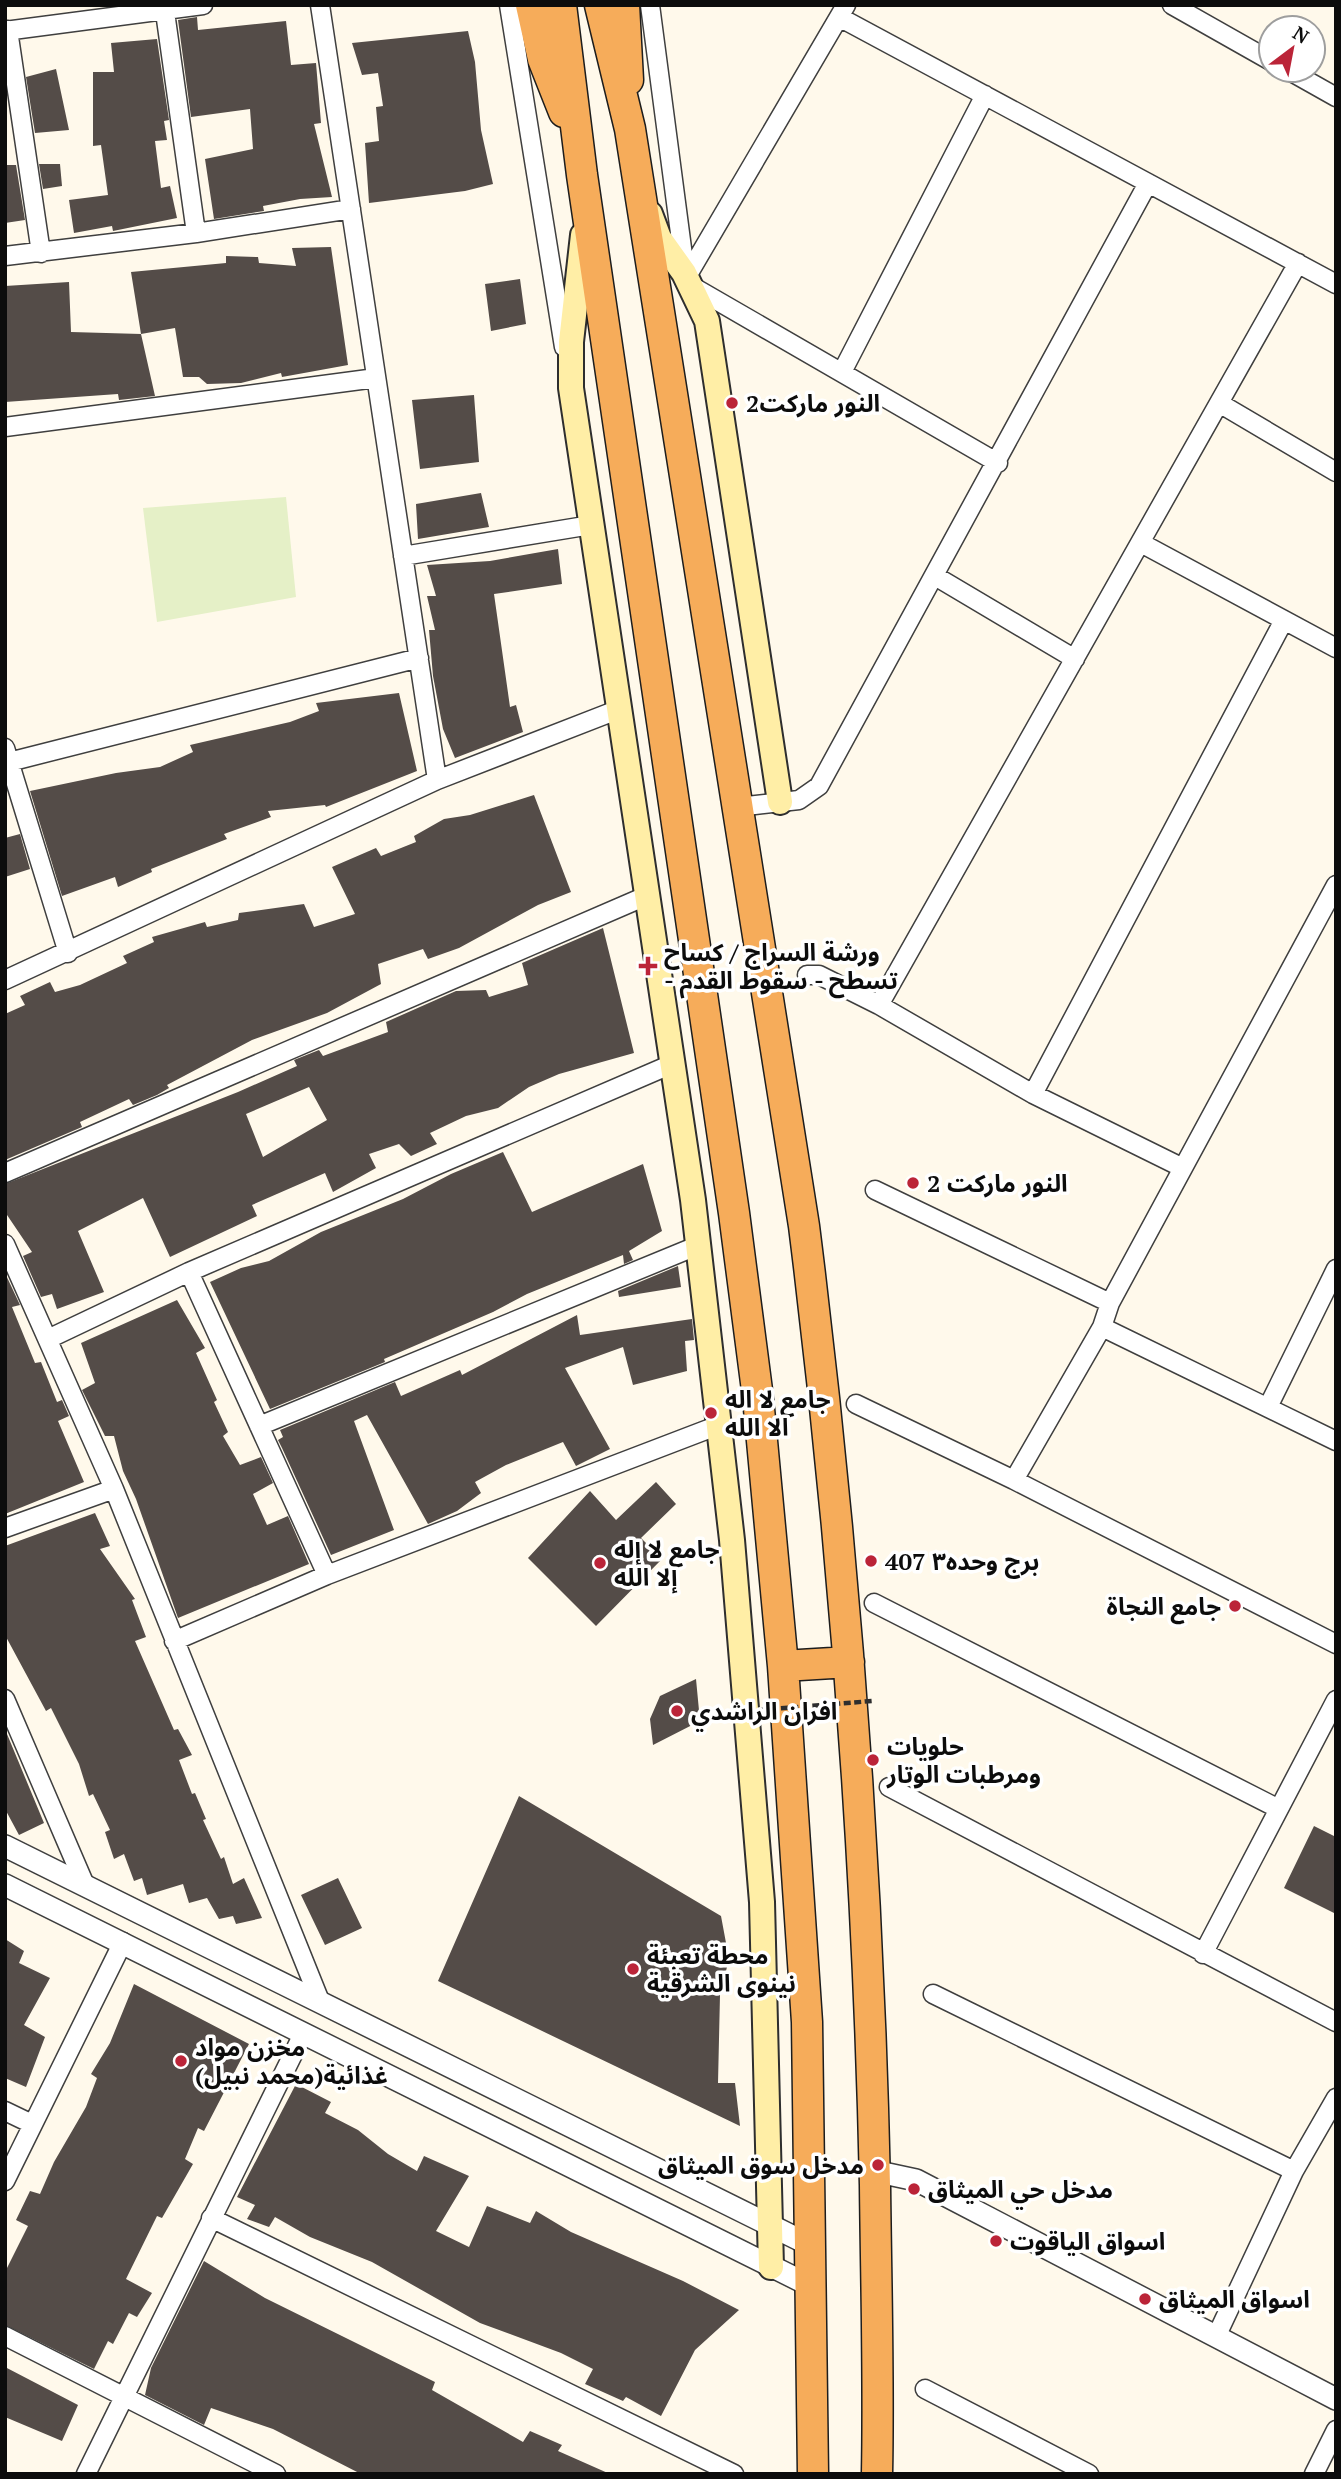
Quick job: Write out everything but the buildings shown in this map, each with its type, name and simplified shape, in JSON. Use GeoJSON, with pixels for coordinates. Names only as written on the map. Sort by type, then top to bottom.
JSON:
{"type":"FeatureCollection","features":[{"type":"Feature","properties":{"kind":"highway"},"geometry":{"type":"LineString","coordinates":[[531,5],[552,86],[577,136]]}},
{"type":"Feature","properties":{"kind":"highway"},"geometry":{"type":"LineString","coordinates":[[561,5],[582,175],[734,1213],[758,1398],[783,1666],[807,2022],[813,2474]]}},
{"type":"Feature","properties":{"kind":"highway"},"geometry":{"type":"LineString","coordinates":[[600,5],[631,129]]}},
{"type":"Feature","properties":{"kind":"highway"},"geometry":{"type":"LineString","coordinates":[[624,5],[631,129],[636,165],[804,1226],[825,1389],[849,1662],[871,2016],[879,2398],[877,2474]]}},
{"type":"Feature","properties":{"kind":"highway"},"geometry":{"type":"LineString","coordinates":[[783,1666],[849,1662]]}},
{"type":"Feature","properties":{"kind":"main road"},"geometry":{"type":"LineString","coordinates":[[636,165],[659,238],[688,282],[707,321],[780,802]]}},
{"type":"Feature","properties":{"kind":"main road"},"geometry":{"type":"LineString","coordinates":[[582,175],[584,223],[571,342],[571,388],[699,1245],[732,1540],[762,1902],[771,2267]]}},
{"type":"Feature","properties":{"kind":"street"},"geometry":{"type":"LineString","coordinates":[[41,253],[7,31],[203,5]]}},
{"type":"Feature","properties":{"kind":"street"},"geometry":{"type":"LineString","coordinates":[[320,5],[437,780]]}},
{"type":"Feature","properties":{"kind":"street"},"geometry":{"type":"LineString","coordinates":[[509,5],[571,388]]}},
{"type":"Feature","properties":{"kind":"street"},"geometry":{"type":"LineString","coordinates":[[650,5],[688,282]]}},
{"type":"Feature","properties":{"kind":"street"},"geometry":{"type":"LineString","coordinates":[[1172,5],[1257,53]]}},
{"type":"Feature","properties":{"kind":"street"},"geometry":{"type":"LineString","coordinates":[[688,282],[843,11],[985,95],[1336,284]]}},
{"type":"Feature","properties":{"kind":"street"},"geometry":{"type":"LineString","coordinates":[[165,12],[196,233]]}},
{"type":"Feature","properties":{"kind":"street"},"geometry":{"type":"LineString","coordinates":[[1312,84],[1336,97]]}},
{"type":"Feature","properties":{"kind":"street"},"geometry":{"type":"LineString","coordinates":[[842,372],[985,95]]}},
{"type":"Feature","properties":{"kind":"street"},"geometry":{"type":"LineString","coordinates":[[738,807],[807,797],[819,786],[998,463],[1148,183]]}},
{"type":"Feature","properties":{"kind":"street"},"geometry":{"type":"LineString","coordinates":[[5,256],[196,233],[351,209]]}},
{"type":"Feature","properties":{"kind":"street"},"geometry":{"type":"LineString","coordinates":[[879,1004],[1298,263]]}},
{"type":"Feature","properties":{"kind":"street"},"geometry":{"type":"LineString","coordinates":[[688,282],[998,463]]}},
{"type":"Feature","properties":{"kind":"street"},"geometry":{"type":"LineString","coordinates":[[5,427],[376,378]]}},
{"type":"Feature","properties":{"kind":"street"},"geometry":{"type":"LineString","coordinates":[[1219,403],[1336,472]]}},
{"type":"Feature","properties":{"kind":"street"},"geometry":{"type":"LineString","coordinates":[[403,556],[590,525]]}},
{"type":"Feature","properties":{"kind":"street"},"geometry":{"type":"LineString","coordinates":[[1141,543],[1336,648]]}},
{"type":"Feature","properties":{"kind":"street"},"geometry":{"type":"LineString","coordinates":[[935,576],[1075,659]]}},
{"type":"Feature","properties":{"kind":"street"},"geometry":{"type":"LineString","coordinates":[[1033,1094],[1284,620]]}},
{"type":"Feature","properties":{"kind":"street"},"geometry":{"type":"LineString","coordinates":[[68,953],[7,755],[419,658]]}},
{"type":"Feature","properties":{"kind":"street"},"geometry":{"type":"LineString","coordinates":[[5,980],[437,780],[617,710]]}},
{"type":"Feature","properties":{"kind":"street"},"geometry":{"type":"LineString","coordinates":[[1014,1480],[1102,1327],[1110,1303],[1336,885]]}},
{"type":"Feature","properties":{"kind":"street"},"geometry":{"type":"LineString","coordinates":[[5,1173],[646,896]]}},
{"type":"Feature","properties":{"kind":"street"},"geometry":{"type":"LineString","coordinates":[[807,975],[819,975],[879,1004],[1033,1094],[1183,1168]]}},
{"type":"Feature","properties":{"kind":"street"},"geometry":{"type":"LineString","coordinates":[[48,1339],[189,1272],[672,1065]]}},
{"type":"Feature","properties":{"kind":"street"},"geometry":{"type":"LineString","coordinates":[[875,1190],[1110,1303]]}},
{"type":"Feature","properties":{"kind":"street"},"geometry":{"type":"LineString","coordinates":[[5,1244],[114,1489],[320,2001]]}},
{"type":"Feature","properties":{"kind":"street"},"geometry":{"type":"LineString","coordinates":[[260,1426],[699,1245]]}},
{"type":"Feature","properties":{"kind":"street"},"geometry":{"type":"LineString","coordinates":[[1268,1407],[1336,1269]]}},
{"type":"Feature","properties":{"kind":"street"},"geometry":{"type":"LineString","coordinates":[[189,1272],[327,1575]]}},
{"type":"Feature","properties":{"kind":"street"},"geometry":{"type":"LineString","coordinates":[[1102,1327],[1336,1441]]}},
{"type":"Feature","properties":{"kind":"street"},"geometry":{"type":"LineString","coordinates":[[856,1404],[1014,1480],[1336,1644]]}},
{"type":"Feature","properties":{"kind":"street"},"geometry":{"type":"LineString","coordinates":[[174,1641],[327,1575],[719,1425]]}},
{"type":"Feature","properties":{"kind":"street"},"geometry":{"type":"LineString","coordinates":[[5,1528],[114,1489]]}},
{"type":"Feature","properties":{"kind":"street"},"geometry":{"type":"LineString","coordinates":[[874,1603],[1279,1809]]}},
{"type":"Feature","properties":{"kind":"street"},"geometry":{"type":"LineString","coordinates":[[5,1699],[85,1885]]}},
{"type":"Feature","properties":{"kind":"street"},"geometry":{"type":"LineString","coordinates":[[1203,1954],[1336,1700]]}},
{"type":"Feature","properties":{"kind":"street"},"geometry":{"type":"LineString","coordinates":[[889,1787],[1336,2022]]}},
{"type":"Feature","properties":{"kind":"street"},"geometry":{"type":"LineString","coordinates":[[5,1846],[810,2245]]}},
{"type":"Feature","properties":{"kind":"street"},"geometry":{"type":"LineString","coordinates":[[5,1885],[811,2286]]}},
{"type":"Feature","properties":{"kind":"street"},"geometry":{"type":"LineString","coordinates":[[5,2181],[122,1942]]}},
{"type":"Feature","properties":{"kind":"street"},"geometry":{"type":"LineString","coordinates":[[933,1994],[1294,2171]]}},
{"type":"Feature","properties":{"kind":"street"},"geometry":{"type":"LineString","coordinates":[[86,2474],[303,2034]]}},
{"type":"Feature","properties":{"kind":"street"},"geometry":{"type":"LineString","coordinates":[[1216,2337],[1294,2171],[1336,2098]]}},
{"type":"Feature","properties":{"kind":"street"},"geometry":{"type":"LineString","coordinates":[[5,2111],[32,2124]]}},
{"type":"Feature","properties":{"kind":"street"},"geometry":{"type":"LineString","coordinates":[[874,2171],[916,2180],[1336,2399]]}},
{"type":"Feature","properties":{"kind":"street"},"geometry":{"type":"LineString","coordinates":[[211,2218],[734,2474]]}},
{"type":"Feature","properties":{"kind":"street"},"geometry":{"type":"LineString","coordinates":[[5,2336],[122,2398],[276,2474]]}},
{"type":"Feature","properties":{"kind":"street"},"geometry":{"type":"LineString","coordinates":[[925,2389],[1089,2474]]}},
{"type":"Feature","properties":{"kind":"street"},"geometry":{"type":"LineString","coordinates":[[1314,2474],[1336,2430]]}},
{"type":"Feature","properties":{"kind":"path"},"geometry":{"type":"LineString","coordinates":[[760,1710],[872,1701]]}},
{"type":"Feature","properties":{"kind":"green space"},"geometry":{"type":"Polygon","coordinates":[[[286,497],[296,597],[157,622],[143,508],[286,497]]]}},
{"type":"Feature","properties":{"kind":"place","name":"النور ماركت2"},"geometry":{"type":"Point","coordinates":[732,403]}},
{"type":"Feature","properties":{"kind":"place","name":"ورشة السراج / كساح - تسطح - سقوط القدم"},"geometry":{"type":"Point","coordinates":[648,966]}},
{"type":"Feature","properties":{"kind":"place","name":"النور ماركت 2"},"geometry":{"type":"Point","coordinates":[913,1183]}},
{"type":"Feature","properties":{"kind":"place","name":"جامع لا اله الا الله"},"geometry":{"type":"Point","coordinates":[711,1413]}},
{"type":"Feature","properties":{"kind":"place","name":"برج وحده٣ 407"},"geometry":{"type":"Point","coordinates":[871,1561]}},
{"type":"Feature","properties":{"kind":"place","name":"جامع لا إله إلا الله"},"geometry":{"type":"Point","coordinates":[600,1563]}},
{"type":"Feature","properties":{"kind":"place","name":"جامع النجاة"},"geometry":{"type":"Point","coordinates":[1235,1606]}},
{"type":"Feature","properties":{"kind":"place","name":"افران الراشدي"},"geometry":{"type":"Point","coordinates":[677,1711]}},
{"type":"Feature","properties":{"kind":"place","name":"حلويات ومرطبات الوتار"},"geometry":{"type":"Point","coordinates":[873,1760]}},
{"type":"Feature","properties":{"kind":"place","name":"محطة تعبئة نينوى الشرقية"},"geometry":{"type":"Point","coordinates":[633,1969]}},
{"type":"Feature","properties":{"kind":"place","name":"مخزن مواد غذائية(محمد نبيل)"},"geometry":{"type":"Point","coordinates":[181,2061]}},
{"type":"Feature","properties":{"kind":"place","name":"مدخل سوق الميثاق"},"geometry":{"type":"Point","coordinates":[878,2165]}},
{"type":"Feature","properties":{"kind":"place","name":"مدخل حي الميثاق"},"geometry":{"type":"Point","coordinates":[914,2189]}},
{"type":"Feature","properties":{"kind":"place","name":"اسواق الياقوت"},"geometry":{"type":"Point","coordinates":[996,2241]}},
{"type":"Feature","properties":{"kind":"place","name":"اسواق الميثاق"},"geometry":{"type":"Point","coordinates":[1145,2299]}}]}
